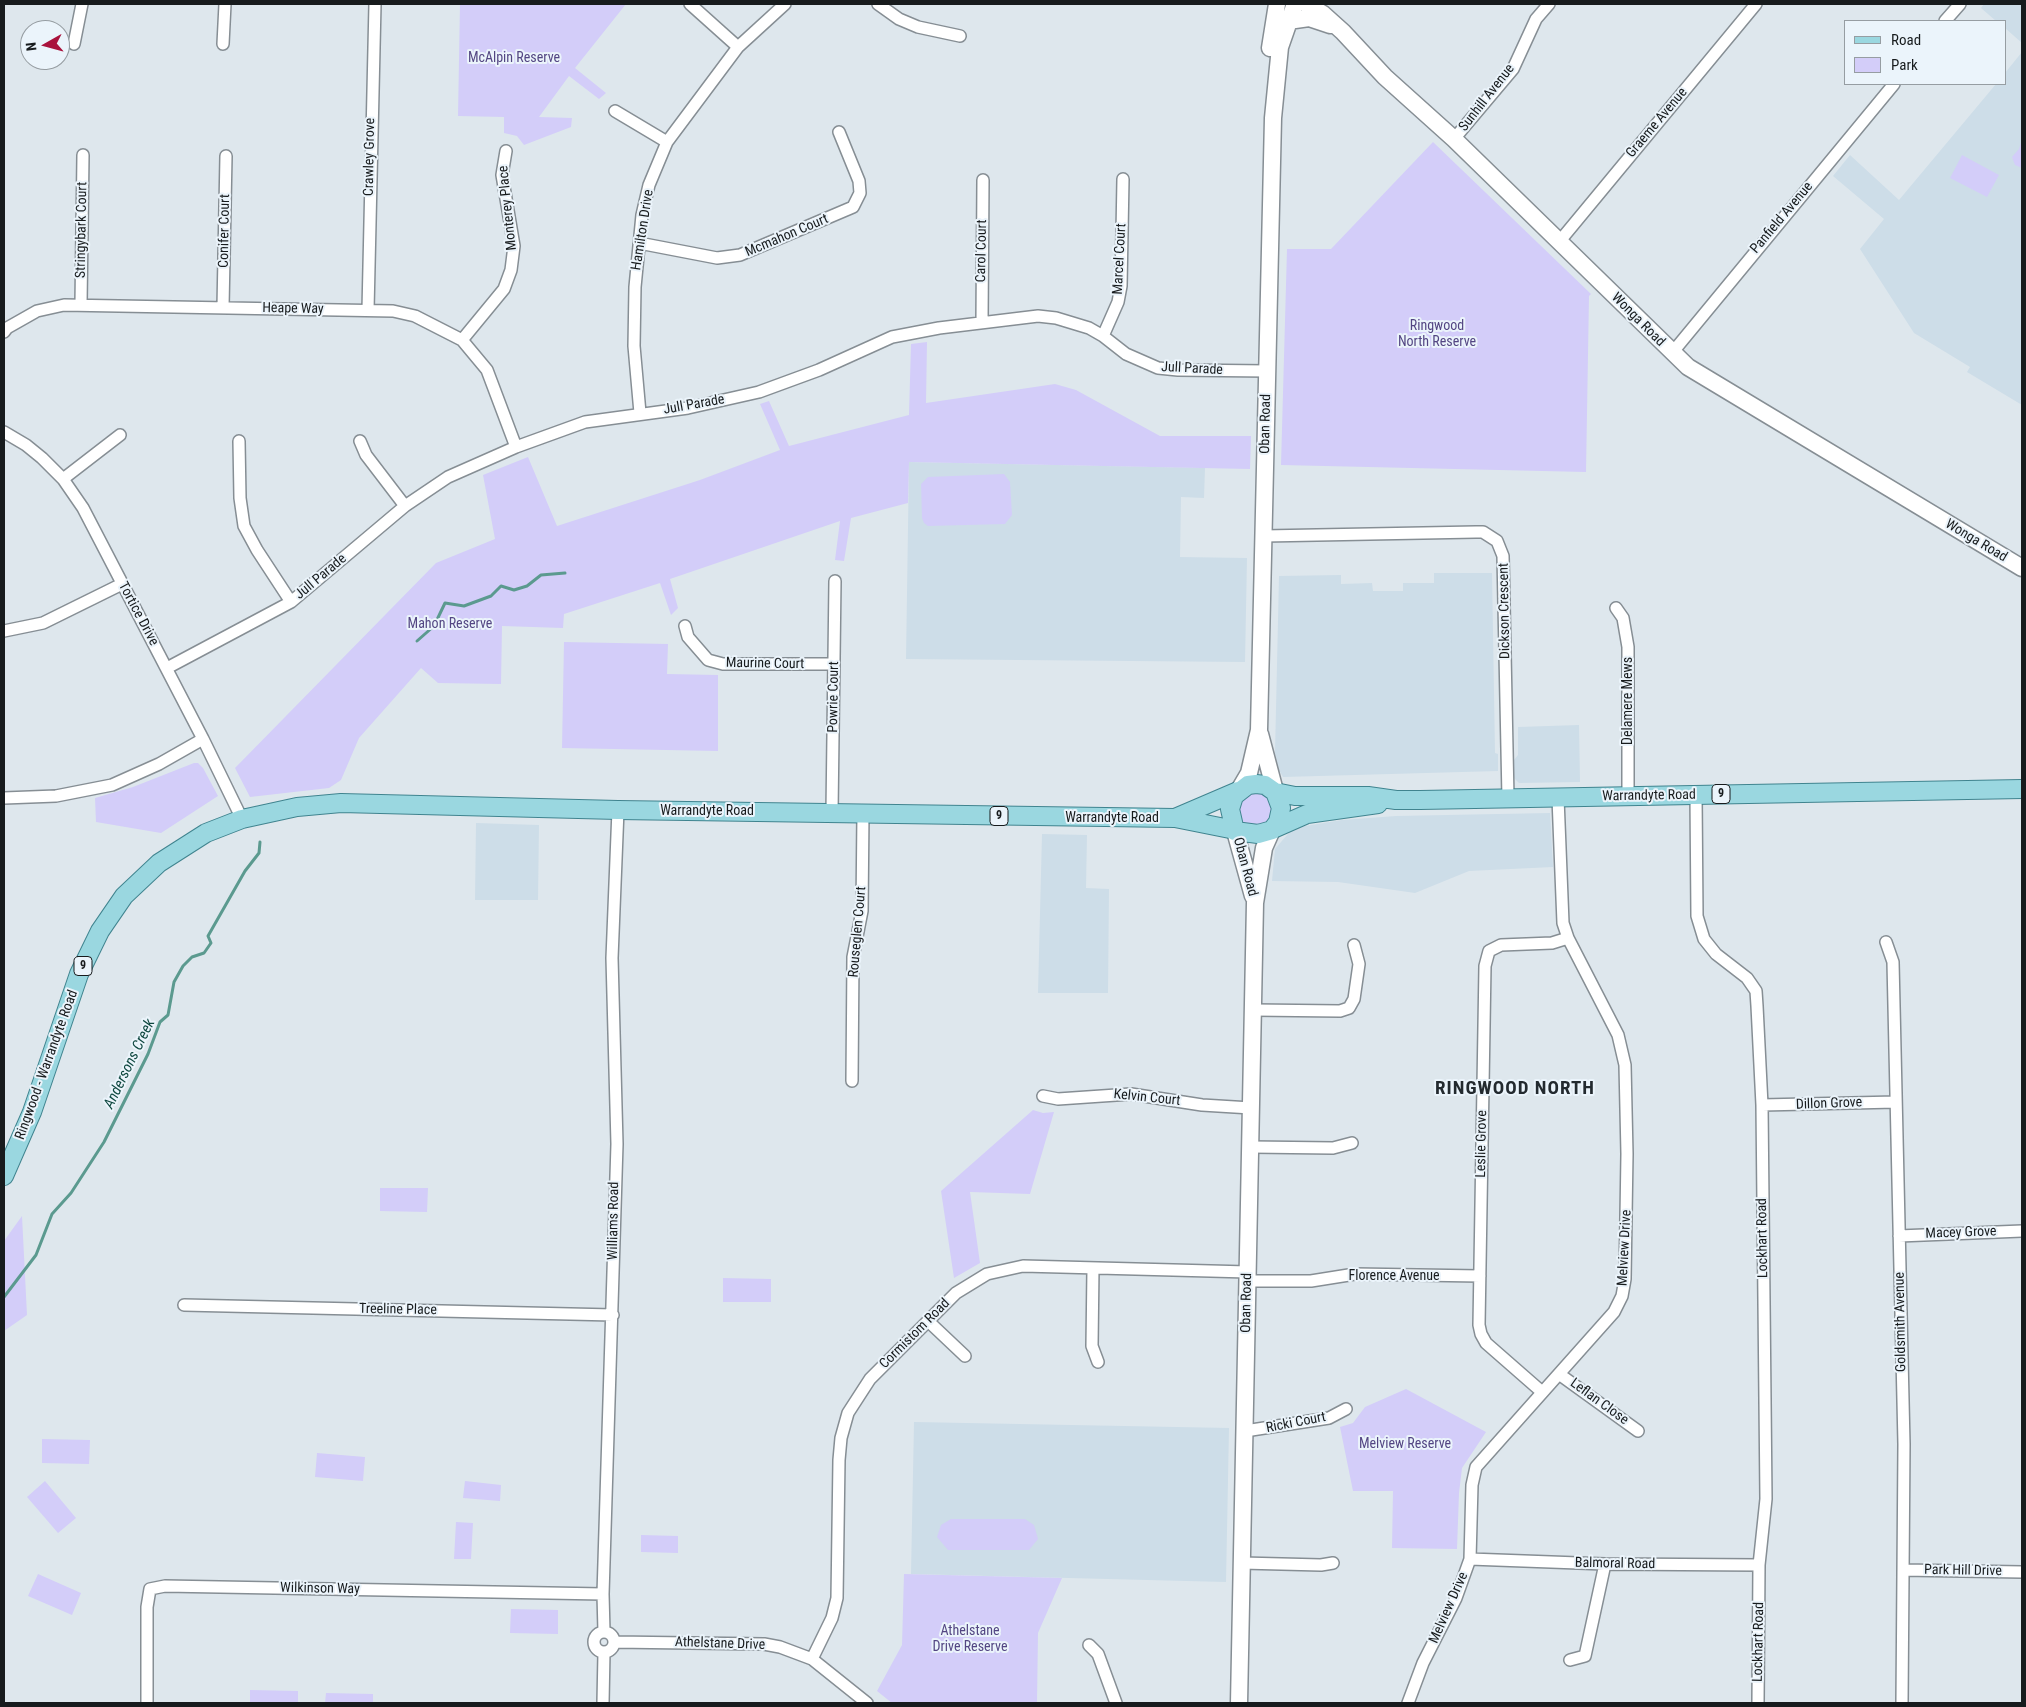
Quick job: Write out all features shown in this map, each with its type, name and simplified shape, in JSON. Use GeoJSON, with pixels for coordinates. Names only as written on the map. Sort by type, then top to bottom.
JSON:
{"type":"FeatureCollection","features":[{"type":"Feature","properties":{"kind":"main road","name":"Oban Road"},"geometry":{"type":"LineString","coordinates":[[1273,118],[1269,57],[1277,4]]}},
{"type":"Feature","properties":{"kind":"main road","name":"Oban Road"},"geometry":{"type":"LineString","coordinates":[[1238,791],[1249,773],[1259,730],[1273,118],[1278,59],[1288,21],[1295,4]]}},
{"type":"Feature","properties":{"kind":"main road","name":"Wonga Road"},"geometry":{"type":"LineString","coordinates":[[1306,4],[1323,14],[1341,30],[1385,77],[1454,139],[1672,353],[1699,374],[2022,568]]}},
{"type":"Feature","properties":{"kind":"main road"},"geometry":{"type":"LineString","coordinates":[[1325,4],[1341,30]]}},
{"type":"Feature","properties":{"kind":"main road"},"geometry":{"type":"LineString","coordinates":[[1288,21],[1309,18],[1341,30]]}},
{"type":"Feature","properties":{"kind":"main road","name":"Oban Road"},"geometry":{"type":"LineString","coordinates":[[1259,730],[1275,791]]}},
{"type":"Feature","properties":{"kind":"main road","name":"9"},"geometry":{"type":"LineString","coordinates":[[1238,791],[1248,785],[1256,784],[1275,791]]}},
{"type":"Feature","properties":{"kind":"main road","name":"Warrandyte Road"},"geometry":{"type":"LineString","coordinates":[[1275,791],[1295,796],[1368,796],[1396,800],[2022,789]]}},
{"type":"Feature","properties":{"kind":"main road"},"geometry":{"type":"LineString","coordinates":[[1235,830],[1230,809],[1238,791]]}},
{"type":"Feature","properties":{"kind":"main road","name":"Warrandyte Road"},"geometry":{"type":"LineString","coordinates":[[1175,818],[1238,791]]}},
{"type":"Feature","properties":{"kind":"main road"},"geometry":{"type":"LineString","coordinates":[[1272,830],[1280,815],[1279,800],[1275,791]]}},
{"type":"Feature","properties":{"kind":"main road","name":"Warrandyte Road"},"geometry":{"type":"LineString","coordinates":[[1272,830],[1307,814],[1396,800]]}},
{"type":"Feature","properties":{"kind":"main road","name":"Warrandyte Road"},"geometry":{"type":"LineString","coordinates":[[242,819],[296,807],[341,803],[618,810],[1175,818],[1185,822],[1216,824],[1235,830]]}},
{"type":"Feature","properties":{"kind":"main road","name":"Ringwood - Warrandyte Road"},"geometry":{"type":"LineString","coordinates":[[4,1176],[32,1112],[70,998],[100,931],[124,896],[159,863],[221,826],[242,819]]}},
{"type":"Feature","properties":{"kind":"main road","name":"Oban Road"},"geometry":{"type":"LineString","coordinates":[[1235,830],[1255,903]]}},
{"type":"Feature","properties":{"kind":"main road","name":"9"},"geometry":{"type":"LineString","coordinates":[[1235,830],[1258,834],[1272,830]]}},
{"type":"Feature","properties":{"kind":"main road","name":"Oban Road"},"geometry":{"type":"LineString","coordinates":[[1239,1703],[1255,903],[1264,848],[1272,830]]}},
{"type":"Feature","properties":{"kind":"street"},"geometry":{"type":"LineString","coordinates":[[74,44],[82,4]]}},
{"type":"Feature","properties":{"kind":"street"},"geometry":{"type":"LineString","coordinates":[[223,44],[225,4]]}},
{"type":"Feature","properties":{"kind":"street","name":"Crawley Grove"},"geometry":{"type":"LineString","coordinates":[[368,310],[375,4]]}},
{"type":"Feature","properties":{"kind":"street"},"geometry":{"type":"LineString","coordinates":[[690,4],[738,46]]}},
{"type":"Feature","properties":{"kind":"street","name":"Hamilton Drive"},"geometry":{"type":"LineString","coordinates":[[640,413],[634,346],[635,287],[639,243],[649,185],[667,142],[738,46],[784,4]]}},
{"type":"Feature","properties":{"kind":"street"},"geometry":{"type":"LineString","coordinates":[[878,4],[898,20],[918,27],[960,36]]}},
{"type":"Feature","properties":{"kind":"street","name":"Sunhill Avenue"},"geometry":{"type":"LineString","coordinates":[[1454,139],[1513,68],[1536,20],[1549,4]]}},
{"type":"Feature","properties":{"kind":"street","name":"Graeme Avenue"},"geometry":{"type":"LineString","coordinates":[[1558,242],[1756,4]]}},
{"type":"Feature","properties":{"kind":"street"},"geometry":{"type":"LineString","coordinates":[[1947,20],[1960,4]]}},
{"type":"Feature","properties":{"kind":"street","name":"Panfield Avenue"},"geometry":{"type":"LineString","coordinates":[[1672,353],[1893,85]]}},
{"type":"Feature","properties":{"kind":"street"},"geometry":{"type":"LineString","coordinates":[[615,111],[667,142]]}},
{"type":"Feature","properties":{"kind":"street","name":"Mcmahon Court"},"geometry":{"type":"LineString","coordinates":[[639,243],[717,258],[740,255],[853,207],[860,193],[859,180],[840,132]]}},
{"type":"Feature","properties":{"kind":"street","name":"Monterey Place"},"geometry":{"type":"LineString","coordinates":[[462,340],[504,289],[511,270],[514,246],[502,175],[506,151]]}},
{"type":"Feature","properties":{"kind":"street","name":"Stringybark Court"},"geometry":{"type":"LineString","coordinates":[[81,304],[83,155]]}},
{"type":"Feature","properties":{"kind":"street","name":"Conifer Court"},"geometry":{"type":"LineString","coordinates":[[223,307],[226,156]]}},
{"type":"Feature","properties":{"kind":"street","name":"Marcel Court"},"geometry":{"type":"LineString","coordinates":[[1103,336],[1118,302],[1121,286],[1123,179]]}},
{"type":"Feature","properties":{"kind":"street","name":"Carol Court"},"geometry":{"type":"LineString","coordinates":[[982,322],[983,180]]}},
{"type":"Feature","properties":{"kind":"street","name":"Heape Way"},"geometry":{"type":"LineString","coordinates":[[5,328],[37,311],[64,305],[81,304],[368,310],[393,311],[415,316],[462,340],[487,370],[516,446]]}},
{"type":"Feature","properties":{"kind":"street","name":"Jull Parade"},"geometry":{"type":"LineString","coordinates":[[167,668],[291,602],[405,506],[448,477],[516,446],[592,420],[688,408],[749,394],[818,370],[892,337],[982,322],[1038,316],[1072,322],[1103,336],[1126,354],[1158,368],[1268,371]]}},
{"type":"Feature","properties":{"kind":"street","name":"Tortice Drive"},"geometry":{"type":"LineString","coordinates":[[4,432],[26,445],[63,479],[83,508],[167,668],[242,819]]}},
{"type":"Feature","properties":{"kind":"street"},"geometry":{"type":"LineString","coordinates":[[63,479],[120,435]]}},
{"type":"Feature","properties":{"kind":"street"},"geometry":{"type":"LineString","coordinates":[[239,441],[240,498],[244,526],[257,550],[291,602]]}},
{"type":"Feature","properties":{"kind":"street"},"geometry":{"type":"LineString","coordinates":[[360,441],[366,455],[405,506]]}},
{"type":"Feature","properties":{"kind":"street","name":"Dickson Crescent"},"geometry":{"type":"LineString","coordinates":[[1264,536],[1476,532],[1489,534],[1497,541],[1504,556],[1508,798]]}},
{"type":"Feature","properties":{"kind":"street","name":"Powrie Court"},"geometry":{"type":"LineString","coordinates":[[832,812],[835,582]]}},
{"type":"Feature","properties":{"kind":"street"},"geometry":{"type":"LineString","coordinates":[[4,630],[43,624],[122,584]]}},
{"type":"Feature","properties":{"kind":"street","name":"Delamere Mews"},"geometry":{"type":"LineString","coordinates":[[1616,608],[1623,618],[1628,647],[1628,796]]}},
{"type":"Feature","properties":{"kind":"street","name":"Maurine Court"},"geometry":{"type":"LineString","coordinates":[[685,626],[688,637],[708,660],[723,664],[834,664]]}},
{"type":"Feature","properties":{"kind":"street"},"geometry":{"type":"LineString","coordinates":[[4,798],[56,796],[112,785],[158,764],[203,739]]}},
{"type":"Feature","properties":{"kind":"street","name":"Lockhart Road"},"geometry":{"type":"LineString","coordinates":[[1696,795],[1697,916],[1704,939],[1716,954],[1747,978],[1756,991],[1762,1105],[1766,1499],[1759,1565],[1758,1703]]}},
{"type":"Feature","properties":{"kind":"street","name":"Melview Drive"},"geometry":{"type":"LineString","coordinates":[[1408,1703],[1423,1663],[1456,1598],[1470,1559],[1472,1484],[1476,1467],[1614,1312],[1622,1296],[1625,1279],[1627,1236],[1625,1065],[1618,1035],[1568,938],[1563,923],[1558,798]]}},
{"type":"Feature","properties":{"kind":"street","name":"Williams Road"},"geometry":{"type":"LineString","coordinates":[[604,1632],[617,1144],[612,958],[618,810]]}},
{"type":"Feature","properties":{"kind":"street","name":"Rouseglen Court"},"geometry":{"type":"LineString","coordinates":[[852,1081],[853,957],[862,911],[863,813]]}},
{"type":"Feature","properties":{"kind":"street","name":"Leslie Grove"},"geometry":{"type":"LineString","coordinates":[[1542,1392],[1503,1360],[1486,1343],[1481,1334],[1480,1276],[1485,966],[1489,951],[1501,945],[1552,944],[1568,938]]}},
{"type":"Feature","properties":{"kind":"street","name":"Goldsmith Avenue"},"geometry":{"type":"LineString","coordinates":[[1886,942],[1893,962],[1904,1434],[1902,1703]]}},
{"type":"Feature","properties":{"kind":"street"},"geometry":{"type":"LineString","coordinates":[[1254,1010],[1340,1011],[1349,1008],[1354,999],[1359,964],[1354,945]]}},
{"type":"Feature","properties":{"kind":"street","name":"Kelvin Court"},"geometry":{"type":"LineString","coordinates":[[1043,1096],[1058,1098],[1131,1094],[1202,1105],[1252,1108]]}},
{"type":"Feature","properties":{"kind":"street","name":"Dillon Grove"},"geometry":{"type":"LineString","coordinates":[[1762,1105],[1896,1102]]}},
{"type":"Feature","properties":{"kind":"street"},"geometry":{"type":"LineString","coordinates":[[1251,1147],[1333,1148],[1352,1143]]}},
{"type":"Feature","properties":{"kind":"street","name":"Macey Grove"},"geometry":{"type":"LineString","coordinates":[[1899,1236],[2022,1231]]}},
{"type":"Feature","properties":{"kind":"street","name":"Cormistom Road"},"geometry":{"type":"LineString","coordinates":[[812,1659],[832,1618],[837,1598],[839,1460],[841,1438],[848,1413],[870,1379],[956,1293],[987,1274],[1023,1266],[1248,1276]]}},
{"type":"Feature","properties":{"kind":"street"},"geometry":{"type":"LineString","coordinates":[[1094,1268],[1092,1346],[1098,1362]]}},
{"type":"Feature","properties":{"kind":"street","name":"Florence Avenue"},"geometry":{"type":"LineString","coordinates":[[1248,1276],[1311,1281],[1355,1274],[1480,1276]]}},
{"type":"Feature","properties":{"kind":"street","name":"Treeline Place"},"geometry":{"type":"LineString","coordinates":[[184,1304],[613,1315]]}},
{"type":"Feature","properties":{"kind":"street"},"geometry":{"type":"LineString","coordinates":[[928,1320],[965,1356]]}},
{"type":"Feature","properties":{"kind":"street","name":"Leflan Close"},"geometry":{"type":"LineString","coordinates":[[1559,1374],[1638,1431]]}},
{"type":"Feature","properties":{"kind":"street","name":"Ricki Court"},"geometry":{"type":"LineString","coordinates":[[1245,1431],[1329,1418],[1346,1409]]}},
{"type":"Feature","properties":{"kind":"street","name":"Balmoral Road"},"geometry":{"type":"LineString","coordinates":[[1470,1559],[1605,1564],[1759,1565]]}},
{"type":"Feature","properties":{"kind":"street"},"geometry":{"type":"LineString","coordinates":[[1242,1563],[1321,1566],[1334,1562]]}},
{"type":"Feature","properties":{"kind":"street"},"geometry":{"type":"LineString","coordinates":[[1570,1660],[1586,1656],[1605,1564]]}},
{"type":"Feature","properties":{"kind":"street","name":"Park Hill Drive"},"geometry":{"type":"LineString","coordinates":[[1904,1570],[2022,1572]]}},
{"type":"Feature","properties":{"kind":"street","name":"Wilkinson Way"},"geometry":{"type":"LineString","coordinates":[[147,1703],[147,1607],[150,1589],[165,1586],[604,1594]]}},
{"type":"Feature","properties":{"kind":"street"},"geometry":{"type":"LineString","coordinates":[[604,1632],[612,1636],[614,1642],[610,1650],[604,1652],[598,1649],[594,1643],[598,1634],[604,1632]]}},
{"type":"Feature","properties":{"kind":"street","name":"Athelstane Drive"},"geometry":{"type":"LineString","coordinates":[[614,1642],[764,1644],[796,1652],[812,1659],[868,1703]]}},
{"type":"Feature","properties":{"kind":"street"},"geometry":{"type":"LineString","coordinates":[[1089,1645],[1098,1654],[1116,1703]]}},
{"type":"Feature","properties":{"kind":"street"},"geometry":{"type":"LineString","coordinates":[[603,1703],[604,1652]]}},
{"type":"Feature","properties":{"kind":"shaded area"},"geometry":{"type":"Polygon","coordinates":[[[1984,4],[2022,4],[2022,43],[2006,29],[2006,20],[1995,20],[1981,8],[1984,4]]]}},
{"type":"Feature","properties":{"kind":"shaded area"},"geometry":{"type":"Polygon","coordinates":[[[2022,52],[2022,405],[1967,372],[1970,367],[1914,333],[1860,249],[1884,219],[1833,176],[1850,155],[1899,200],[1995,85],[2006,85],[2006,72],[2022,52]]]}},
{"type":"Feature","properties":{"kind":"shaded area"},"geometry":{"type":"Polygon","coordinates":[[[909,462],[1205,468],[1204,498],[1181,497],[1180,557],[1247,558],[1245,662],[906,659],[909,462]]]}},
{"type":"Feature","properties":{"kind":"shaded area"},"geometry":{"type":"Polygon","coordinates":[[[1434,573],[1492,573],[1495,753],[1498,754],[1498,771],[1283,777],[1279,770],[1275,753],[1279,576],[1341,575],[1341,584],[1372,583],[1373,591],[1403,591],[1403,583],[1434,583],[1434,573]]]}},
{"type":"Feature","properties":{"kind":"shaded area"},"geometry":{"type":"Polygon","coordinates":[[[1579,725],[1580,782],[1519,783],[1514,778],[1514,760],[1518,755],[1518,727],[1579,725]]]}},
{"type":"Feature","properties":{"kind":"shaded area"},"geometry":{"type":"Polygon","coordinates":[[[1550,813],[1553,867],[1469,871],[1415,893],[1338,882],[1272,881],[1275,849],[1293,828],[1342,820],[1396,816],[1550,813]]]}},
{"type":"Feature","properties":{"kind":"shaded area"},"geometry":{"type":"Polygon","coordinates":[[[476,823],[539,825],[538,900],[475,900],[476,823]]]}},
{"type":"Feature","properties":{"kind":"shaded area"},"geometry":{"type":"Polygon","coordinates":[[[1042,834],[1087,835],[1086,888],[1109,889],[1108,993],[1038,993],[1042,834]]]}},
{"type":"Feature","properties":{"kind":"shaded area"},"geometry":{"type":"Polygon","coordinates":[[[914,1422],[1229,1428],[1226,1582],[911,1574],[914,1422]]]}},
{"type":"Feature","properties":{"kind":"green space","name":"McAlpin Reserve"},"geometry":{"type":"Polygon","coordinates":[[[460,4],[626,4],[575,68],[606,93],[599,99],[569,76],[539,117],[572,118],[571,127],[524,145],[517,136],[504,133],[504,117],[458,116],[460,4]]]}},
{"type":"Feature","properties":{"kind":"green space"},"geometry":{"type":"Polygon","coordinates":[[[2022,139],[2022,168],[2015,165],[2012,157],[2019,149],[2022,139]]]}},
{"type":"Feature","properties":{"kind":"green space","name":"Ringwood North Reserve"},"geometry":{"type":"Polygon","coordinates":[[[1433,142],[1591,294],[1589,296],[1586,472],[1281,465],[1287,249],[1331,249],[1433,142]]]}},
{"type":"Feature","properties":{"kind":"green space"},"geometry":{"type":"Polygon","coordinates":[[[1962,155],[1999,175],[1987,197],[1950,178],[1962,155]]]}},
{"type":"Feature","properties":{"kind":"green space","name":"Mahon Reserve"},"geometry":{"type":"Polygon","coordinates":[[[927,342],[926,403],[1055,384],[1076,390],[1160,436],[1251,436],[1250,469],[909,462],[908,503],[851,518],[844,561],[835,560],[840,521],[670,579],[678,608],[671,615],[660,583],[564,614],[563,628],[502,626],[501,684],[438,683],[421,668],[359,738],[341,780],[329,788],[250,797],[235,768],[436,563],[495,539],[483,475],[528,457],[557,526],[700,480],[780,450],[760,404],[769,401],[789,446],[909,415],[911,344],[927,342]]]}},
{"type":"Feature","properties":{"kind":"green space"},"geometry":{"type":"Polygon","coordinates":[[[1004,474],[1010,482],[1012,515],[1005,524],[928,526],[924,523],[922,518],[921,484],[928,477],[1004,474]]]}},
{"type":"Feature","properties":{"kind":"green space"},"geometry":{"type":"Polygon","coordinates":[[[564,642],[668,644],[667,674],[718,675],[718,751],[562,748],[564,642]]]}},
{"type":"Feature","properties":{"kind":"green space"},"geometry":{"type":"Polygon","coordinates":[[[198,763],[203,768],[218,796],[161,833],[96,822],[95,798],[133,787],[198,763]]]}},
{"type":"Feature","properties":{"kind":"green space"},"geometry":{"type":"Polygon","coordinates":[[[1251,791],[1266,794],[1274,813],[1264,827],[1242,823],[1239,819],[1239,799],[1251,791]]]}},
{"type":"Feature","properties":{"kind":"green space"},"geometry":{"type":"Polygon","coordinates":[[[1033,1110],[1043,1113],[1054,1112],[1030,1194],[970,1192],[980,1263],[954,1278],[941,1191],[1033,1110]]]}},
{"type":"Feature","properties":{"kind":"green space"},"geometry":{"type":"Polygon","coordinates":[[[380,1188],[428,1188],[427,1212],[380,1211],[380,1188]]]}},
{"type":"Feature","properties":{"kind":"green space"},"geometry":{"type":"Polygon","coordinates":[[[22,1216],[27,1315],[4,1331],[4,1241],[22,1216]]]}},
{"type":"Feature","properties":{"kind":"green space"},"geometry":{"type":"Polygon","coordinates":[[[723,1278],[771,1279],[771,1302],[723,1302],[723,1278]]]}},
{"type":"Feature","properties":{"kind":"green space","name":"Melview Reserve"},"geometry":{"type":"Polygon","coordinates":[[[1406,1389],[1486,1432],[1462,1468],[1457,1549],[1392,1548],[1393,1491],[1353,1491],[1340,1427],[1353,1423],[1365,1407],[1406,1389]]]}},
{"type":"Feature","properties":{"kind":"green space"},"geometry":{"type":"Polygon","coordinates":[[[42,1439],[90,1440],[89,1464],[42,1463],[42,1439]]]}},
{"type":"Feature","properties":{"kind":"green space"},"geometry":{"type":"Polygon","coordinates":[[[317,1453],[365,1457],[363,1481],[315,1477],[317,1453]]]}},
{"type":"Feature","properties":{"kind":"green space"},"geometry":{"type":"Polygon","coordinates":[[[45,1481],[76,1518],[58,1533],[27,1497],[45,1481]]]}},
{"type":"Feature","properties":{"kind":"green space"},"geometry":{"type":"Polygon","coordinates":[[[465,1481],[501,1485],[500,1501],[463,1498],[465,1481]]]}},
{"type":"Feature","properties":{"kind":"green space"},"geometry":{"type":"Polygon","coordinates":[[[951,1519],[1025,1519],[1034,1525],[1038,1539],[1029,1550],[948,1550],[937,1537],[941,1525],[951,1519]]]}},
{"type":"Feature","properties":{"kind":"green space"},"geometry":{"type":"Polygon","coordinates":[[[456,1522],[473,1523],[471,1559],[454,1559],[456,1522]]]}},
{"type":"Feature","properties":{"kind":"green space"},"geometry":{"type":"Polygon","coordinates":[[[641,1535],[678,1536],[678,1553],[641,1552],[641,1535]]]}},
{"type":"Feature","properties":{"kind":"green space"},"geometry":{"type":"Polygon","coordinates":[[[38,1574],[81,1593],[72,1615],[28,1596],[38,1574]]]}},
{"type":"Feature","properties":{"kind":"green space","name":"Athelstane Drive Reserve"},"geometry":{"type":"Polygon","coordinates":[[[904,1574],[1062,1578],[1038,1633],[1037,1703],[892,1703],[877,1691],[902,1645],[904,1574]]]}},
{"type":"Feature","properties":{"kind":"green space"},"geometry":{"type":"Polygon","coordinates":[[[511,1609],[558,1610],[558,1634],[510,1633],[511,1609]]]}},
{"type":"Feature","properties":{"kind":"green space"},"geometry":{"type":"Polygon","coordinates":[[[250,1690],[298,1691],[298,1703],[250,1703],[250,1690]]]}},
{"type":"Feature","properties":{"kind":"green space"},"geometry":{"type":"Polygon","coordinates":[[[326,1693],[373,1694],[373,1703],[325,1703],[326,1693]]]}},
{"type":"Feature","properties":{"kind":"waterway","name":"Andersons Creek"},"geometry":{"type":"LineString","coordinates":[[417,641],[434,626],[445,603],[464,606],[491,596],[501,586],[514,590],[527,586],[541,575],[565,573]]}},
{"type":"Feature","properties":{"kind":"waterway","name":"Andersons Creek"},"geometry":{"type":"LineString","coordinates":[[4,1297],[36,1255],[52,1214],[71,1193],[104,1142],[148,1054],[160,1022],[168,1015],[174,982],[183,966],[192,957],[204,953],[211,943],[208,936],[245,871],[259,853],[260,842]]}},
{"type":"Feature","properties":{"kind":"district","name":"RINGWOOD NORTH"},"geometry":{"type":"Point","coordinates":[1515,1089]}}]}
